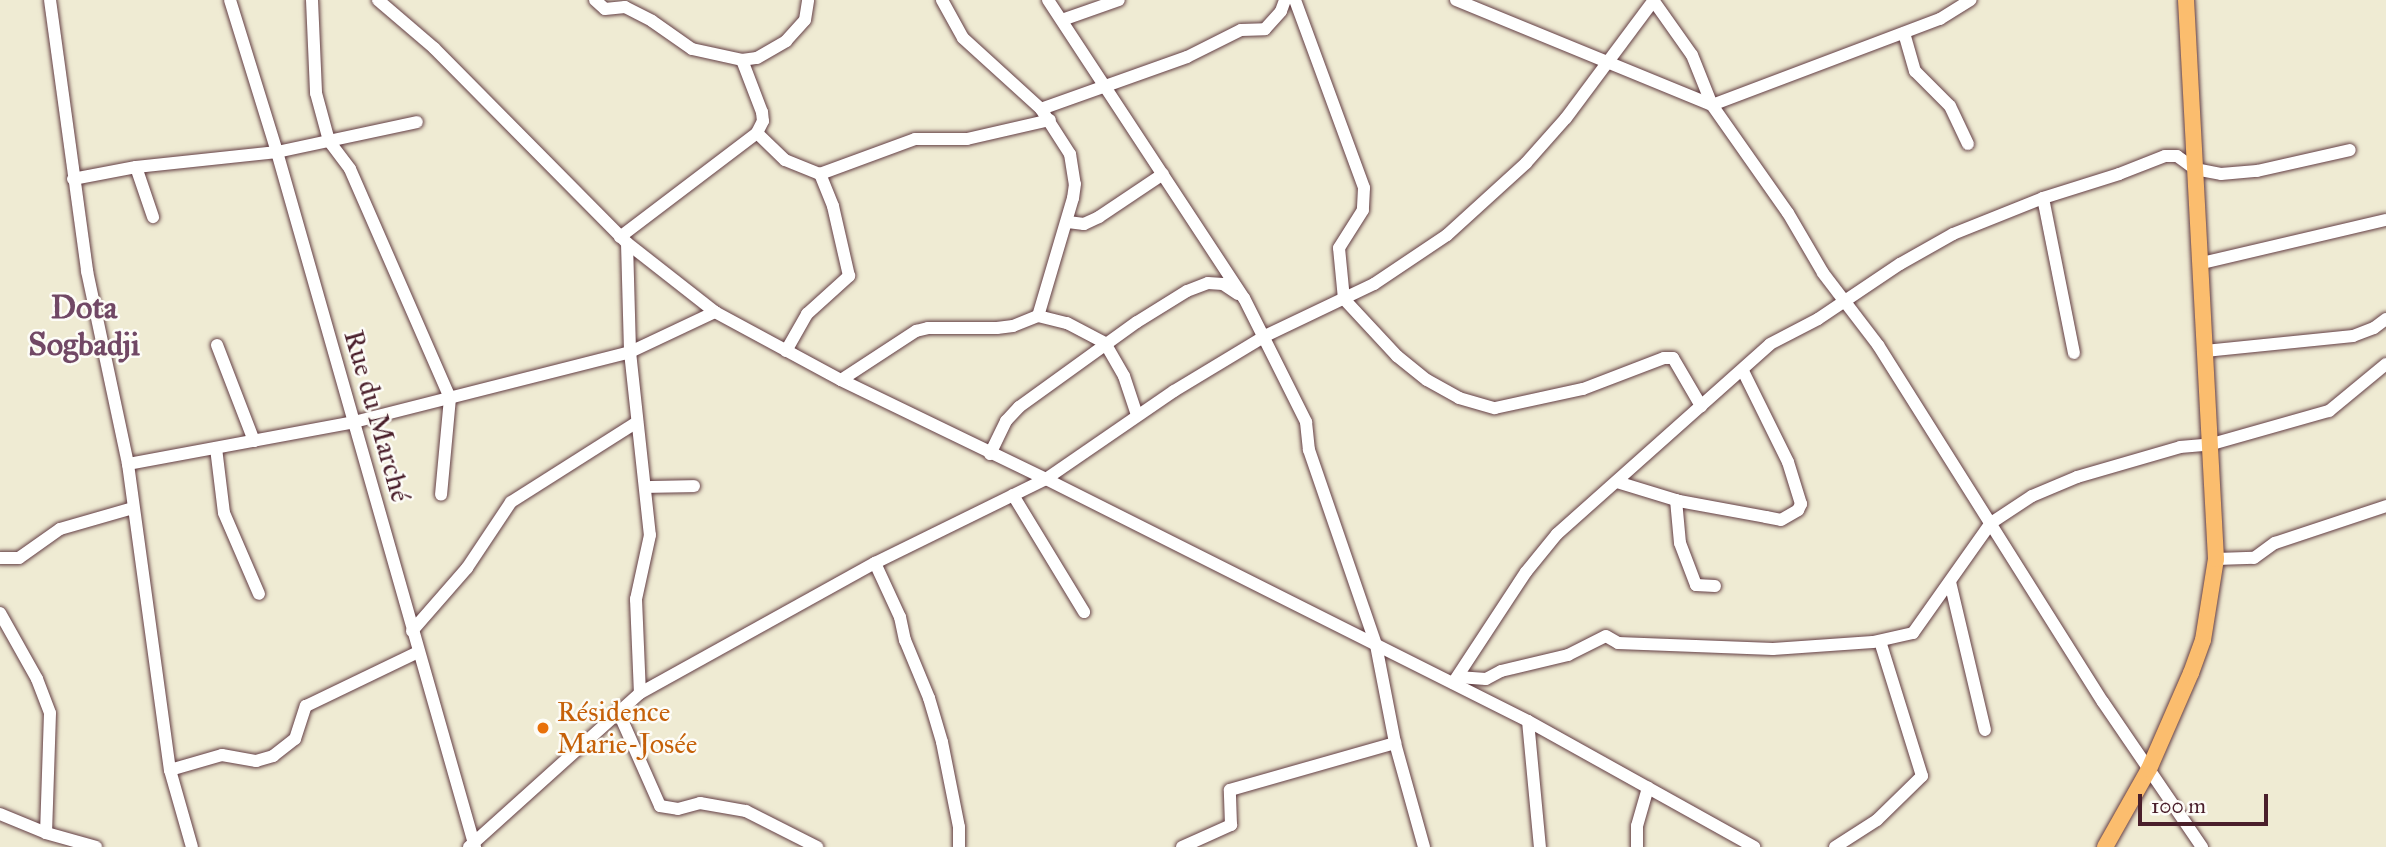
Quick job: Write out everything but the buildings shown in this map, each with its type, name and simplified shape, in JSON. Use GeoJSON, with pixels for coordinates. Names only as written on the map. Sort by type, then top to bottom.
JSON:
{"type":"FeatureCollection","features":[{"type":"Feature","properties":{"kind":"main road"},"geometry":{"type":"LineString","coordinates":[[2105,847],[2149,769],[2203,640],[2216,559],[2212,444],[2186,0]]}},
{"type":"Feature","properties":{"kind":"street"},"geometry":{"type":"LineString","coordinates":[[50,0],[95,315],[128,464],[170,771],[192,847]]}},
{"type":"Feature","properties":{"kind":"street","name":"Rue du Marché"},"geometry":{"type":"LineString","coordinates":[[230,0],[277,152],[472,845]]}},
{"type":"Feature","properties":{"kind":"street"},"geometry":{"type":"LineString","coordinates":[[312,0],[316,93],[329,141],[350,169],[450,398],[441,495]]}},
{"type":"Feature","properties":{"kind":"street"},"geometry":{"type":"LineString","coordinates":[[378,0],[433,48],[624,240],[715,312],[842,380],[990,454],[1046,479],[1376,645],[1456,680],[1754,847]]}},
{"type":"Feature","properties":{"kind":"street"},"geometry":{"type":"LineString","coordinates":[[595,0],[605,9],[625,7],[652,20],[692,49],[742,60],[757,58],[786,41],[805,20],[808,0]]}},
{"type":"Feature","properties":{"kind":"street"},"geometry":{"type":"LineString","coordinates":[[942,0],[963,38],[1050,120],[1064,140],[1073,168],[1073,198],[1068,222],[1038,316]]}},
{"type":"Feature","properties":{"kind":"street"},"geometry":{"type":"LineString","coordinates":[[1048,0],[1244,298],[1306,422],[1309,450],[1376,645],[1395,743],[1424,847]]}},
{"type":"Feature","properties":{"kind":"street"},"geometry":{"type":"LineString","coordinates":[[1062,20],[1119,0]]}},
{"type":"Feature","properties":{"kind":"street"},"geometry":{"type":"LineString","coordinates":[[1041,109],[1187,57],[1241,30],[1265,29],[1281,11],[1285,0]]}},
{"type":"Feature","properties":{"kind":"street"},"geometry":{"type":"LineString","coordinates":[[1295,0],[1363,188],[1363,210],[1339,248],[1344,299],[1397,356],[1427,380],[1460,398],[1495,408],[1583,389],[1664,358],[1673,358],[1701,405]]}},
{"type":"Feature","properties":{"kind":"street"},"geometry":{"type":"LineString","coordinates":[[1456,0],[1712,105],[1940,19],[1970,0]]}},
{"type":"Feature","properties":{"kind":"street"},"geometry":{"type":"LineString","coordinates":[[472,845],[640,693],[875,563],[1046,479],[1137,415],[1265,336],[1374,284],[1438,242],[1484,204],[1558,127],[1653,0],[1692,55],[1712,105],[1777,196],[1823,273],[1845,300],[2202,847]]}},
{"type":"Feature","properties":{"kind":"street"},"geometry":{"type":"LineString","coordinates":[[1904,33],[1915,71],[1950,106],[1968,144]]}},
{"type":"Feature","properties":{"kind":"street"},"geometry":{"type":"LineString","coordinates":[[624,240],[757,133],[763,121],[762,112],[742,60]]}},
{"type":"Feature","properties":{"kind":"street"},"geometry":{"type":"LineString","coordinates":[[757,133],[785,160],[820,174],[915,139],[967,139],[1050,120]]}},
{"type":"Feature","properties":{"kind":"street"},"geometry":{"type":"LineString","coordinates":[[74,179],[136,167],[277,152],[417,122]]}},
{"type":"Feature","properties":{"kind":"street"},"geometry":{"type":"LineString","coordinates":[[1456,680],[1526,572],[1556,534],[1743,371],[1770,344],[1797,332],[1953,234],[2043,198],[2165,156],[2177,156],[2195,169],[2221,174],[2257,171],[2350,150]]}},
{"type":"Feature","properties":{"kind":"street"},"geometry":{"type":"LineString","coordinates":[[136,167],[153,216]]}},
{"type":"Feature","properties":{"kind":"street"},"geometry":{"type":"LineString","coordinates":[[786,351],[807,314],[849,276],[836,215],[820,174]]}},
{"type":"Feature","properties":{"kind":"street"},"geometry":{"type":"LineString","coordinates":[[1068,222],[1084,224],[1099,217],[1163,174]]}},
{"type":"Feature","properties":{"kind":"street"},"geometry":{"type":"LineString","coordinates":[[2043,198],[2074,353]]}},
{"type":"Feature","properties":{"kind":"street"},"geometry":{"type":"LineString","coordinates":[[2202,263],[2386,220]]}},
{"type":"Feature","properties":{"kind":"street"},"geometry":{"type":"LineString","coordinates":[[624,240],[636,422],[647,487],[650,535],[636,599],[640,693]]}},
{"type":"Feature","properties":{"kind":"street"},"geometry":{"type":"LineString","coordinates":[[990,454],[1006,421],[1019,407],[1105,343],[1187,291],[1208,283],[1223,284],[1244,298]]}},
{"type":"Feature","properties":{"kind":"street"},"geometry":{"type":"LineString","coordinates":[[128,464],[354,422],[630,352],[715,312]]}},
{"type":"Feature","properties":{"kind":"street"},"geometry":{"type":"LineString","coordinates":[[842,380],[916,331],[928,328],[997,328],[1013,326],[1038,316],[1067,323],[1105,343],[1124,376],[1137,415]]}},
{"type":"Feature","properties":{"kind":"street"},"geometry":{"type":"LineString","coordinates":[[2205,351],[2353,337],[2375,328],[2386,319]]}},
{"type":"Feature","properties":{"kind":"street"},"geometry":{"type":"LineString","coordinates":[[216,345],[254,442]]}},
{"type":"Feature","properties":{"kind":"street"},"geometry":{"type":"LineString","coordinates":[[1456,680],[1486,679],[1501,671],[1568,655],[1606,636],[1618,643],[1773,649],[1880,641],[1913,633],[1991,523],[2032,496],[2077,477],[2180,447],[2212,444],[2329,411],[2386,364]]}},
{"type":"Feature","properties":{"kind":"street"},"geometry":{"type":"LineString","coordinates":[[1617,482],[1676,500],[1782,520],[1798,510],[1801,504],[1788,462],[1743,371]]}},
{"type":"Feature","properties":{"kind":"street"},"geometry":{"type":"LineString","coordinates":[[412,631],[467,568],[511,502],[636,422]]}},
{"type":"Feature","properties":{"kind":"street"},"geometry":{"type":"LineString","coordinates":[[216,448],[224,513],[259,594]]}},
{"type":"Feature","properties":{"kind":"street"},"geometry":{"type":"LineString","coordinates":[[647,487],[694,486]]}},
{"type":"Feature","properties":{"kind":"street"},"geometry":{"type":"LineString","coordinates":[[1013,495],[1084,612]]}},
{"type":"Feature","properties":{"kind":"street"},"geometry":{"type":"LineString","coordinates":[[1676,500],[1680,543],[1696,585],[1715,586]]}},
{"type":"Feature","properties":{"kind":"street"},"geometry":{"type":"LineString","coordinates":[[2216,559],[2254,558],[2275,543],[2386,506]]}},
{"type":"Feature","properties":{"kind":"street"},"geometry":{"type":"LineString","coordinates":[[0,558],[19,558],[60,529],[133,508]]}},
{"type":"Feature","properties":{"kind":"street"},"geometry":{"type":"LineString","coordinates":[[875,563],[900,618],[905,640],[932,709],[949,778],[959,847]]}},
{"type":"Feature","properties":{"kind":"street"},"geometry":{"type":"LineString","coordinates":[[1950,582],[1985,730]]}},
{"type":"Feature","properties":{"kind":"street"},"geometry":{"type":"LineString","coordinates":[[0,613],[37,679],[50,713],[46,833]]}},
{"type":"Feature","properties":{"kind":"street"},"geometry":{"type":"LineString","coordinates":[[1835,847],[1877,820],[1922,776],[1880,641]]}},
{"type":"Feature","properties":{"kind":"street"},"geometry":{"type":"LineString","coordinates":[[170,771],[222,755],[256,761],[272,756],[295,738],[306,706],[418,652]]}},
{"type":"Feature","properties":{"kind":"street"},"geometry":{"type":"LineString","coordinates":[[618,711],[660,806],[678,809],[710,804],[746,811],[817,847]]}},
{"type":"Feature","properties":{"kind":"street"},"geometry":{"type":"LineString","coordinates":[[1528,721],[1540,847]]}},
{"type":"Feature","properties":{"kind":"street"},"geometry":{"type":"LineString","coordinates":[[1182,847],[1231,825],[1230,790],[1395,743]]}},
{"type":"Feature","properties":{"kind":"street"},"geometry":{"type":"LineString","coordinates":[[1637,847],[1637,826],[1648,788]]}},
{"type":"Feature","properties":{"kind":"street"},"geometry":{"type":"LineString","coordinates":[[0,814],[46,833],[96,847]]}},
{"type":"Feature","properties":{"kind":"street"},"geometry":{"type":"LineString","coordinates":[[1723,829],[1739,847]]}},
{"type":"Feature","properties":{"kind":"place","name":"Résidence Marie-Josée"},"geometry":{"type":"Point","coordinates":[543,728]}},
{"type":"Feature","properties":{"kind":"district","name":"Dota Sogbadji"},"geometry":{"type":"Point","coordinates":[84,328]}}]}
